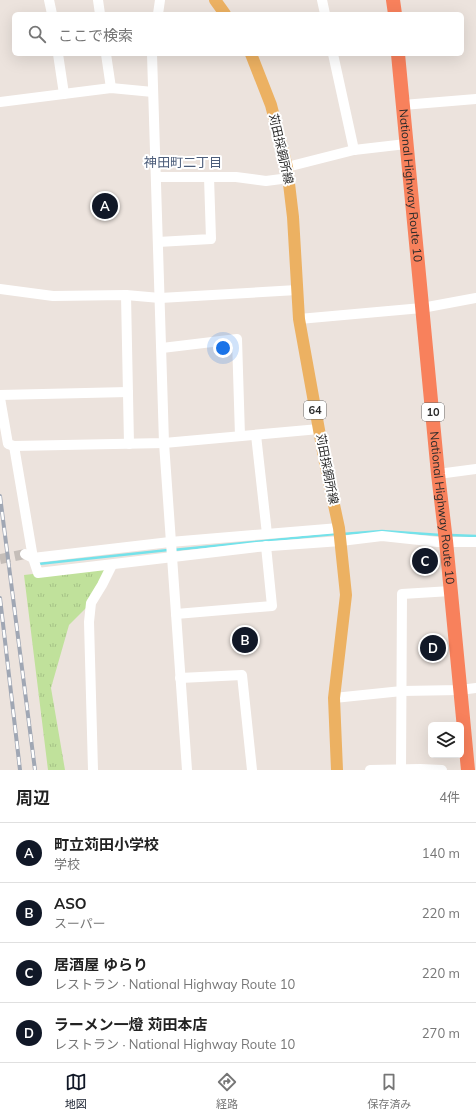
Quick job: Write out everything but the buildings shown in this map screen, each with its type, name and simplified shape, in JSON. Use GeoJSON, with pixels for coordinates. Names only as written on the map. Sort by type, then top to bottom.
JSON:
{"type":"FeatureCollection","features":[{"type":"Feature","properties":{"kind":"highway"},"geometry":{"type":"LineString","coordinates":[[385,0],[386,12]]}},
{"type":"Feature","properties":{"kind":"highway"},"geometry":{"type":"LineString","coordinates":[[393,0],[394,12]]}},
{"type":"Feature","properties":{"kind":"highway","name":"National Highway Route 10"},"geometry":{"type":"LineString","coordinates":[[390,56],[403,144],[456,690],[468,770]]}},
{"type":"Feature","properties":{"kind":"highway","name":"National Highway Route 10"},"geometry":{"type":"LineString","coordinates":[[398,56],[403,105],[403,144]]}},
{"type":"Feature","properties":{"kind":"highway","name":"National Highway Route 10"},"geometry":{"type":"LineString","coordinates":[[418,308],[431,387],[442,542]]}},
{"type":"Feature","properties":{"kind":"highway","name":"National Highway Route 10"},"geometry":{"type":"LineString","coordinates":[[456,690],[456,722]]}},
{"type":"Feature","properties":{"kind":"highway"},"geometry":{"type":"LineString","coordinates":[[459,758],[460,770]]}},
{"type":"Feature","properties":{"kind":"main road"},"geometry":{"type":"LineString","coordinates":[[214,0],[223,12]]}},
{"type":"Feature","properties":{"kind":"main road","name":"苅田採銅所線"},"geometry":{"type":"LineString","coordinates":[[252,56],[270,105],[288,172],[299,319],[341,541],[346,595],[334,698],[337,770]]}},
{"type":"Feature","properties":{"kind":"street"},"geometry":{"type":"LineString","coordinates":[[50,0],[52,12]]}},
{"type":"Feature","properties":{"kind":"street"},"geometry":{"type":"LineString","coordinates":[[98,0],[100,12]]}},
{"type":"Feature","properties":{"kind":"street"},"geometry":{"type":"LineString","coordinates":[[158,12],[160,0]]}},
{"type":"Feature","properties":{"kind":"street"},"geometry":{"type":"LineString","coordinates":[[322,0],[325,12]]}},
{"type":"Feature","properties":{"kind":"street"},"geometry":{"type":"LineString","coordinates":[[58,56],[64,94]]}},
{"type":"Feature","properties":{"kind":"street"},"geometry":{"type":"LineString","coordinates":[[106,56],[111,88]]}},
{"type":"Feature","properties":{"kind":"street"},"geometry":{"type":"LineString","coordinates":[[152,56],[164,443],[187,770]]}},
{"type":"Feature","properties":{"kind":"street"},"geometry":{"type":"LineString","coordinates":[[334,56],[354,150]]}},
{"type":"Feature","properties":{"kind":"street"},"geometry":{"type":"LineString","coordinates":[[0,102],[111,88],[153,92]]}},
{"type":"Feature","properties":{"kind":"street"},"geometry":{"type":"LineString","coordinates":[[403,105],[476,99]]}},
{"type":"Feature","properties":{"kind":"street"},"geometry":{"type":"LineString","coordinates":[[157,178],[236,178],[266,181],[354,150],[403,144]]}},
{"type":"Feature","properties":{"kind":"street"},"geometry":{"type":"LineString","coordinates":[[158,242],[211,239],[210,178]]}},
{"type":"Feature","properties":{"kind":"street"},"geometry":{"type":"LineString","coordinates":[[0,290],[53,296],[126,295],[160,298],[297,290]]}},
{"type":"Feature","properties":{"kind":"street"},"geometry":{"type":"LineString","coordinates":[[126,295],[129,444]]}},
{"type":"Feature","properties":{"kind":"street"},"geometry":{"type":"LineString","coordinates":[[299,319],[418,308],[476,298]]}},
{"type":"Feature","properties":{"kind":"street"},"geometry":{"type":"LineString","coordinates":[[162,348],[238,339],[240,436]]}},
{"type":"Feature","properties":{"kind":"street"},"geometry":{"type":"LineString","coordinates":[[128,392],[0,396],[8,444],[14,446],[164,443],[319,429]]}},
{"type":"Feature","properties":{"kind":"street"},"geometry":{"type":"LineString","coordinates":[[256,435],[267,534]]}},
{"type":"Feature","properties":{"kind":"street"},"geometry":{"type":"LineString","coordinates":[[14,446],[29,556],[38,573],[266,546],[341,541],[382,536],[442,542],[476,542]]}},
{"type":"Feature","properties":{"kind":"street"},"geometry":{"type":"LineString","coordinates":[[438,474],[476,469]]}},
{"type":"Feature","properties":{"kind":"street"},"geometry":{"type":"LineString","coordinates":[[29,556],[170,542],[339,528]]}},
{"type":"Feature","properties":{"kind":"street"},"geometry":{"type":"LineString","coordinates":[[176,614],[272,606],[266,546]]}},
{"type":"Feature","properties":{"kind":"street"},"geometry":{"type":"LineString","coordinates":[[93,770],[89,622],[91,603],[112,564]]}},
{"type":"Feature","properties":{"kind":"street"},"geometry":{"type":"LineString","coordinates":[[401,770],[402,594],[447,591]]}},
{"type":"Feature","properties":{"kind":"street"},"geometry":{"type":"LineString","coordinates":[[180,678],[242,675],[252,770]]}},
{"type":"Feature","properties":{"kind":"street"},"geometry":{"type":"LineString","coordinates":[[334,698],[402,691],[476,688]]}},
{"type":"Feature","properties":{"kind":"street"},"geometry":{"type":"LineString","coordinates":[[370,770],[442,770]]}},
{"type":"Feature","properties":{"kind":"green space"},"geometry":{"type":"Polygon","coordinates":[[[112,565],[91,603],[69,625],[51,688],[65,770],[48,770],[24,575],[112,565]]]}},
{"type":"Feature","properties":{"kind":"waterway"},"geometry":{"type":"LineString","coordinates":[[342,534],[382,531],[441,535]]}},
{"type":"Feature","properties":{"kind":"waterway"},"geometry":{"type":"LineString","coordinates":[[173,550],[335,534]]}},
{"type":"Feature","properties":{"kind":"waterway"},"geometry":{"type":"LineString","coordinates":[[450,535],[476,536]]}},
{"type":"Feature","properties":{"kind":"waterway"},"geometry":{"type":"LineString","coordinates":[[38,564],[168,550]]}},
{"type":"Feature","properties":{"kind":"tunnel"},"geometry":{"type":"LineString","coordinates":[[0,559],[25,554]]}},
{"type":"Feature","properties":{"kind":"railway"},"geometry":{"type":"LineString","coordinates":[[0,496],[35,770]]}},
{"type":"Feature","properties":{"kind":"railway"},"geometry":{"type":"LineString","coordinates":[[0,598],[20,770]]}},
{"type":"Feature","properties":{"kind":"place","name":"町立苅田小学校"},"geometry":{"type":"Point","coordinates":[105,206]}},
{"type":"Feature","properties":{"kind":"place","name":"居酒屋 ゆらり"},"geometry":{"type":"Point","coordinates":[425,561]}},
{"type":"Feature","properties":{"kind":"place","name":"ASO"},"geometry":{"type":"Point","coordinates":[245,640]}},
{"type":"Feature","properties":{"kind":"place","name":"ラーメン一燈 苅田本店"},"geometry":{"type":"Point","coordinates":[433,648]}},
{"type":"Feature","properties":{"kind":"district","name":"神田町二丁目"},"geometry":{"type":"Point","coordinates":[183,162]}}]}
